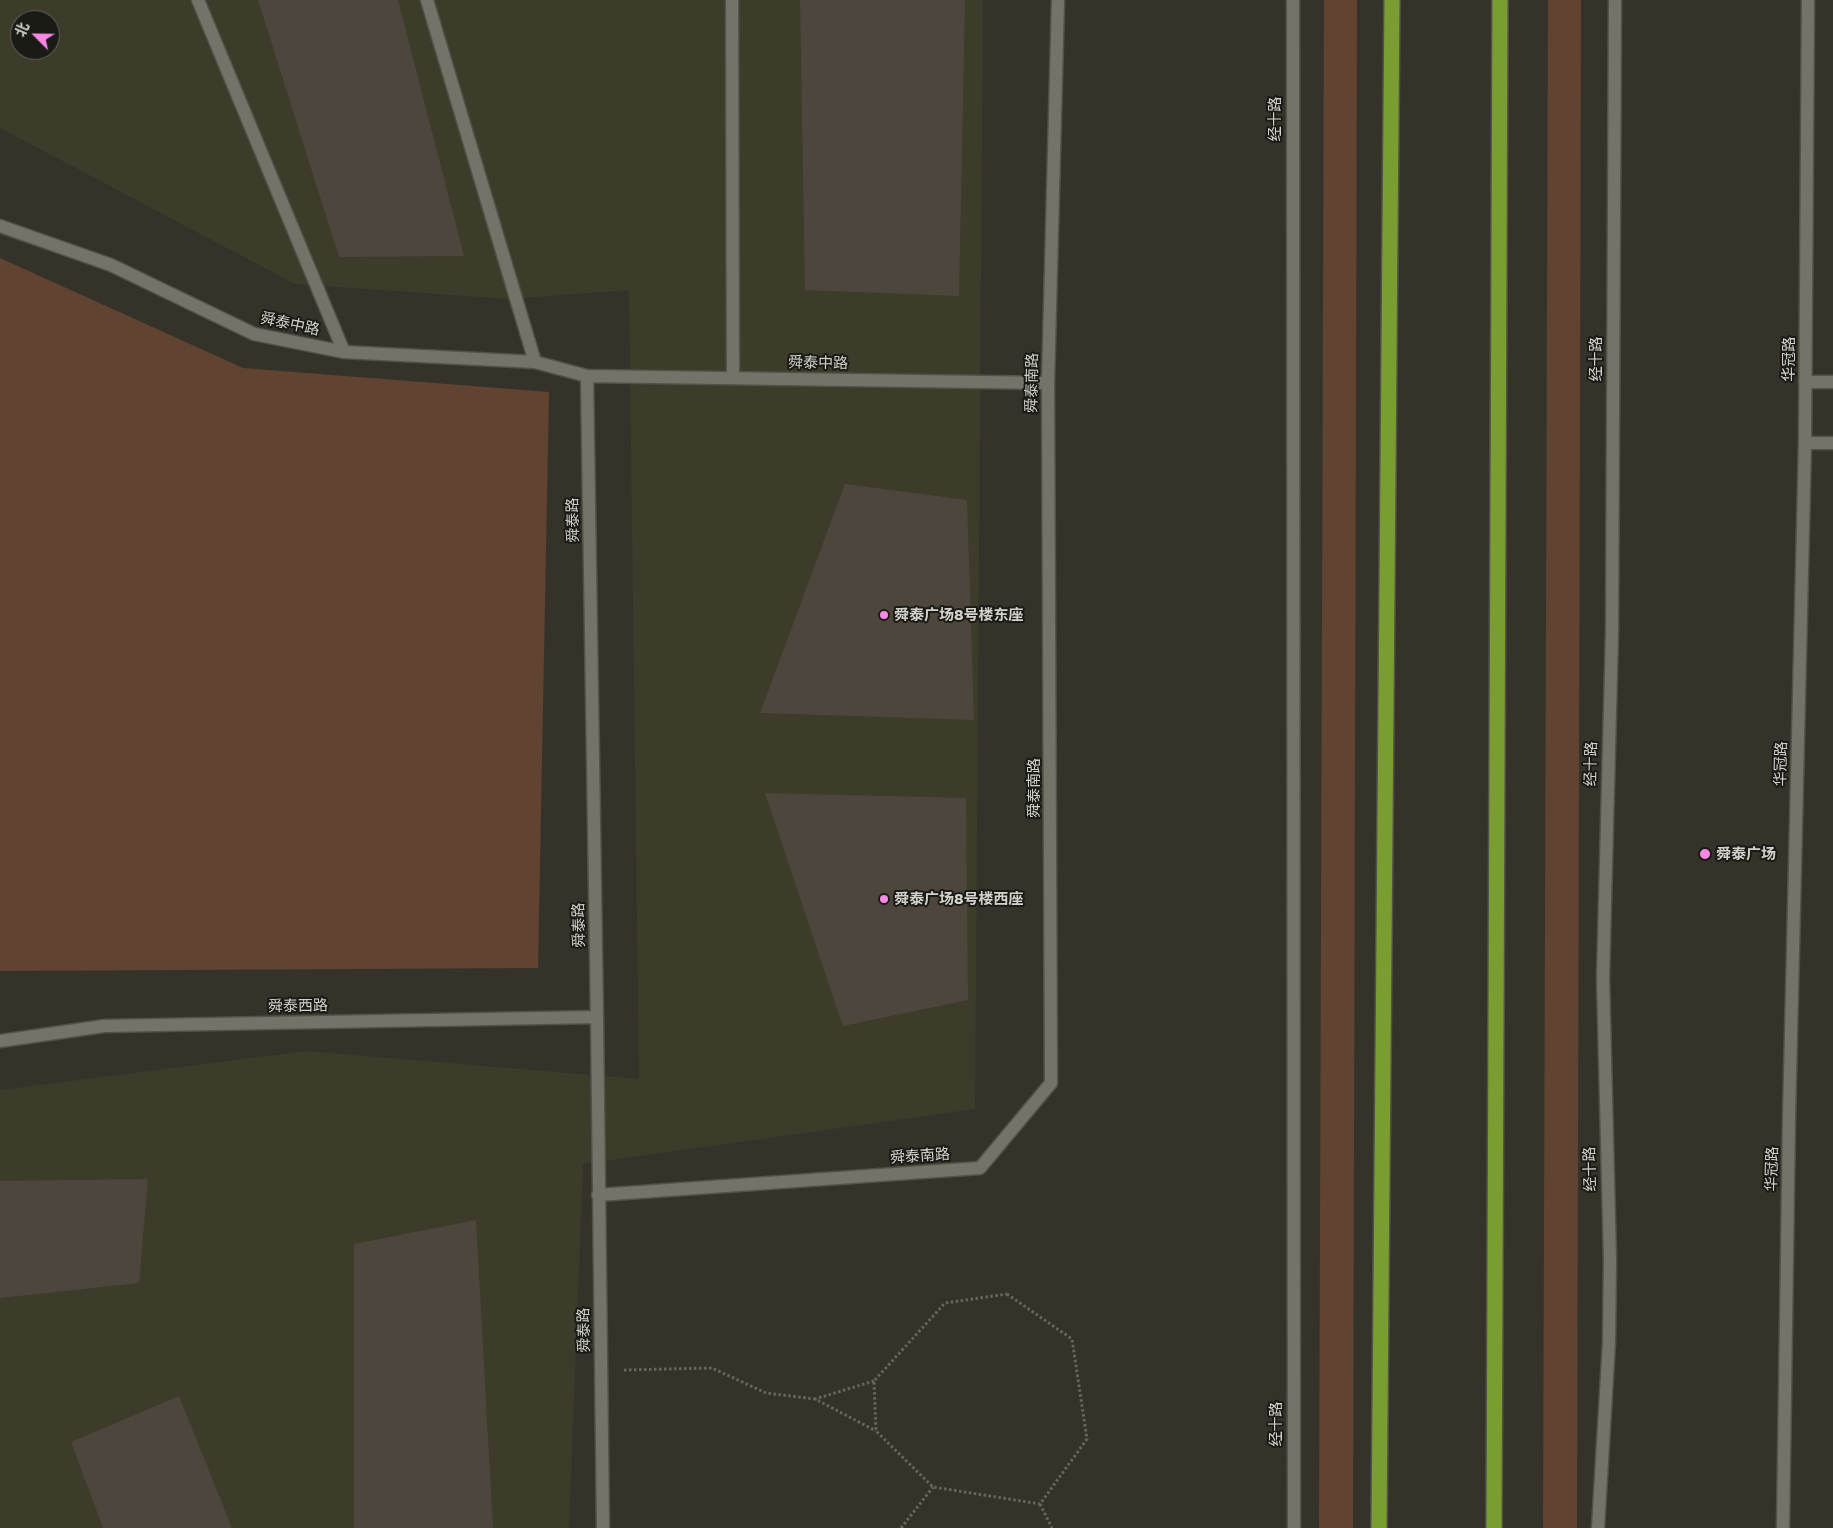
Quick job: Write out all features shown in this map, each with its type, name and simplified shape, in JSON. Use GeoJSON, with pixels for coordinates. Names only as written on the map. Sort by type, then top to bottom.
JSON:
{"type":"FeatureCollection","features":[{"type":"Feature","properties":{"kind":"highway"},"geometry":{"type":"LineString","coordinates":[[1379,1528],[1392,0]]}},
{"type":"Feature","properties":{"kind":"highway"},"geometry":{"type":"LineString","coordinates":[[1494,1528],[1500,0]]}},
{"type":"Feature","properties":{"kind":"street"},"geometry":{"type":"LineString","coordinates":[[198,0],[344,352]]}},
{"type":"Feature","properties":{"kind":"street"},"geometry":{"type":"LineString","coordinates":[[427,0],[535,362],[587,376]]}},
{"type":"Feature","properties":{"kind":"street"},"geometry":{"type":"LineString","coordinates":[[732,0],[733,378]]}},
{"type":"Feature","properties":{"kind":"street","name":"舜泰南路"},"geometry":{"type":"LineString","coordinates":[[598,1195],[980,1168],[1052,1083],[1048,383],[1058,0]]}},
{"type":"Feature","properties":{"kind":"street","name":"经十路"},"geometry":{"type":"LineString","coordinates":[[1293,0],[1294,1528]]}},
{"type":"Feature","properties":{"kind":"street","name":"经十路"},"geometry":{"type":"LineString","coordinates":[[1598,1528],[1609,1342],[1604,978],[1612,633],[1615,0]]}},
{"type":"Feature","properties":{"kind":"street","name":"华冠路"},"geometry":{"type":"LineString","coordinates":[[1783,1528],[1789,1118],[1805,443],[1808,0]]}},
{"type":"Feature","properties":{"kind":"street","name":"舜泰中路"},"geometry":{"type":"LineString","coordinates":[[0,226],[111,265],[254,334],[344,352],[535,362]]}},
{"type":"Feature","properties":{"kind":"street","name":"舜泰中路"},"geometry":{"type":"LineString","coordinates":[[587,376],[1048,383]]}},
{"type":"Feature","properties":{"kind":"street","name":"舜泰路"},"geometry":{"type":"LineString","coordinates":[[587,376],[597,1017],[602,1528]]}},
{"type":"Feature","properties":{"kind":"street"},"geometry":{"type":"LineString","coordinates":[[1805,382],[1833,382]]}},
{"type":"Feature","properties":{"kind":"street"},"geometry":{"type":"LineString","coordinates":[[1805,443],[1833,443]]}},
{"type":"Feature","properties":{"kind":"street","name":"舜泰西路"},"geometry":{"type":"LineString","coordinates":[[0,1041],[104,1026],[597,1017]]}},
{"type":"Feature","properties":{"kind":"path"},"geometry":{"type":"LineString","coordinates":[[815,1399],[874,1381],[945,1303],[1007,1294],[1072,1340],[1087,1439],[1040,1504]]}},
{"type":"Feature","properties":{"kind":"path"},"geometry":{"type":"LineString","coordinates":[[601,1371],[712,1368],[766,1393],[815,1399],[876,1431],[933,1487],[1040,1504]]}},
{"type":"Feature","properties":{"kind":"path"},"geometry":{"type":"LineString","coordinates":[[874,1381],[876,1431]]}},
{"type":"Feature","properties":{"kind":"path"},"geometry":{"type":"LineString","coordinates":[[902,1528],[933,1487]]}},
{"type":"Feature","properties":{"kind":"path"},"geometry":{"type":"LineString","coordinates":[[1040,1504],[1052,1528]]}},
{"type":"Feature","properties":{"kind":"shaded area"},"geometry":{"type":"Polygon","coordinates":[[[0,0],[983,0],[975,1109],[583,1164],[569,1528],[0,1528],[0,1090],[306,1051],[639,1079],[629,290],[509,299],[295,284],[0,128],[0,0]]]}},
{"type":"Feature","properties":{"kind":"shaded area"},"geometry":{"type":"Polygon","coordinates":[[[1324,0],[1357,0],[1353,1528],[1319,1528],[1324,0]]]}},
{"type":"Feature","properties":{"kind":"shaded area"},"geometry":{"type":"Polygon","coordinates":[[[1548,0],[1581,0],[1577,1528],[1543,1528],[1548,0]]]}},
{"type":"Feature","properties":{"kind":"shaded area"},"geometry":{"type":"Polygon","coordinates":[[[0,258],[243,368],[549,392],[538,968],[0,971],[0,258]]]}},
{"type":"Feature","properties":{"kind":"building"},"geometry":{"type":"Polygon","coordinates":[[[258,0],[398,0],[464,256],[339,257],[258,0]]]}},
{"type":"Feature","properties":{"kind":"building"},"geometry":{"type":"Polygon","coordinates":[[[800,0],[965,0],[959,296],[805,290],[800,0]]]}},
{"type":"Feature","properties":{"kind":"building","name":"舜泰广场8号楼东座"},"geometry":{"type":"Polygon","coordinates":[[[845,484],[967,500],[974,720],[760,713],[845,484]]]}},
{"type":"Feature","properties":{"kind":"building","name":"舜泰广场8号楼西座"},"geometry":{"type":"Polygon","coordinates":[[[765,793],[966,798],[968,1000],[843,1026],[765,793]]]}},
{"type":"Feature","properties":{"kind":"building"},"geometry":{"type":"Polygon","coordinates":[[[148,1179],[139,1283],[0,1298],[0,1181],[148,1179]]]}},
{"type":"Feature","properties":{"kind":"building"},"geometry":{"type":"Polygon","coordinates":[[[476,1220],[493,1528],[354,1528],[354,1244],[476,1220]]]}},
{"type":"Feature","properties":{"kind":"building"},"geometry":{"type":"Polygon","coordinates":[[[179,1396],[232,1528],[103,1528],[71,1442],[179,1396]]]}},
{"type":"Feature","properties":{"kind":"place","name":"舜泰广场8号楼东座"},"geometry":{"type":"Point","coordinates":[884,615]}},
{"type":"Feature","properties":{"kind":"place","name":"舜泰广场"},"geometry":{"type":"Point","coordinates":[1705,854]}},
{"type":"Feature","properties":{"kind":"place","name":"舜泰广场8号楼西座"},"geometry":{"type":"Point","coordinates":[884,899]}}]}
